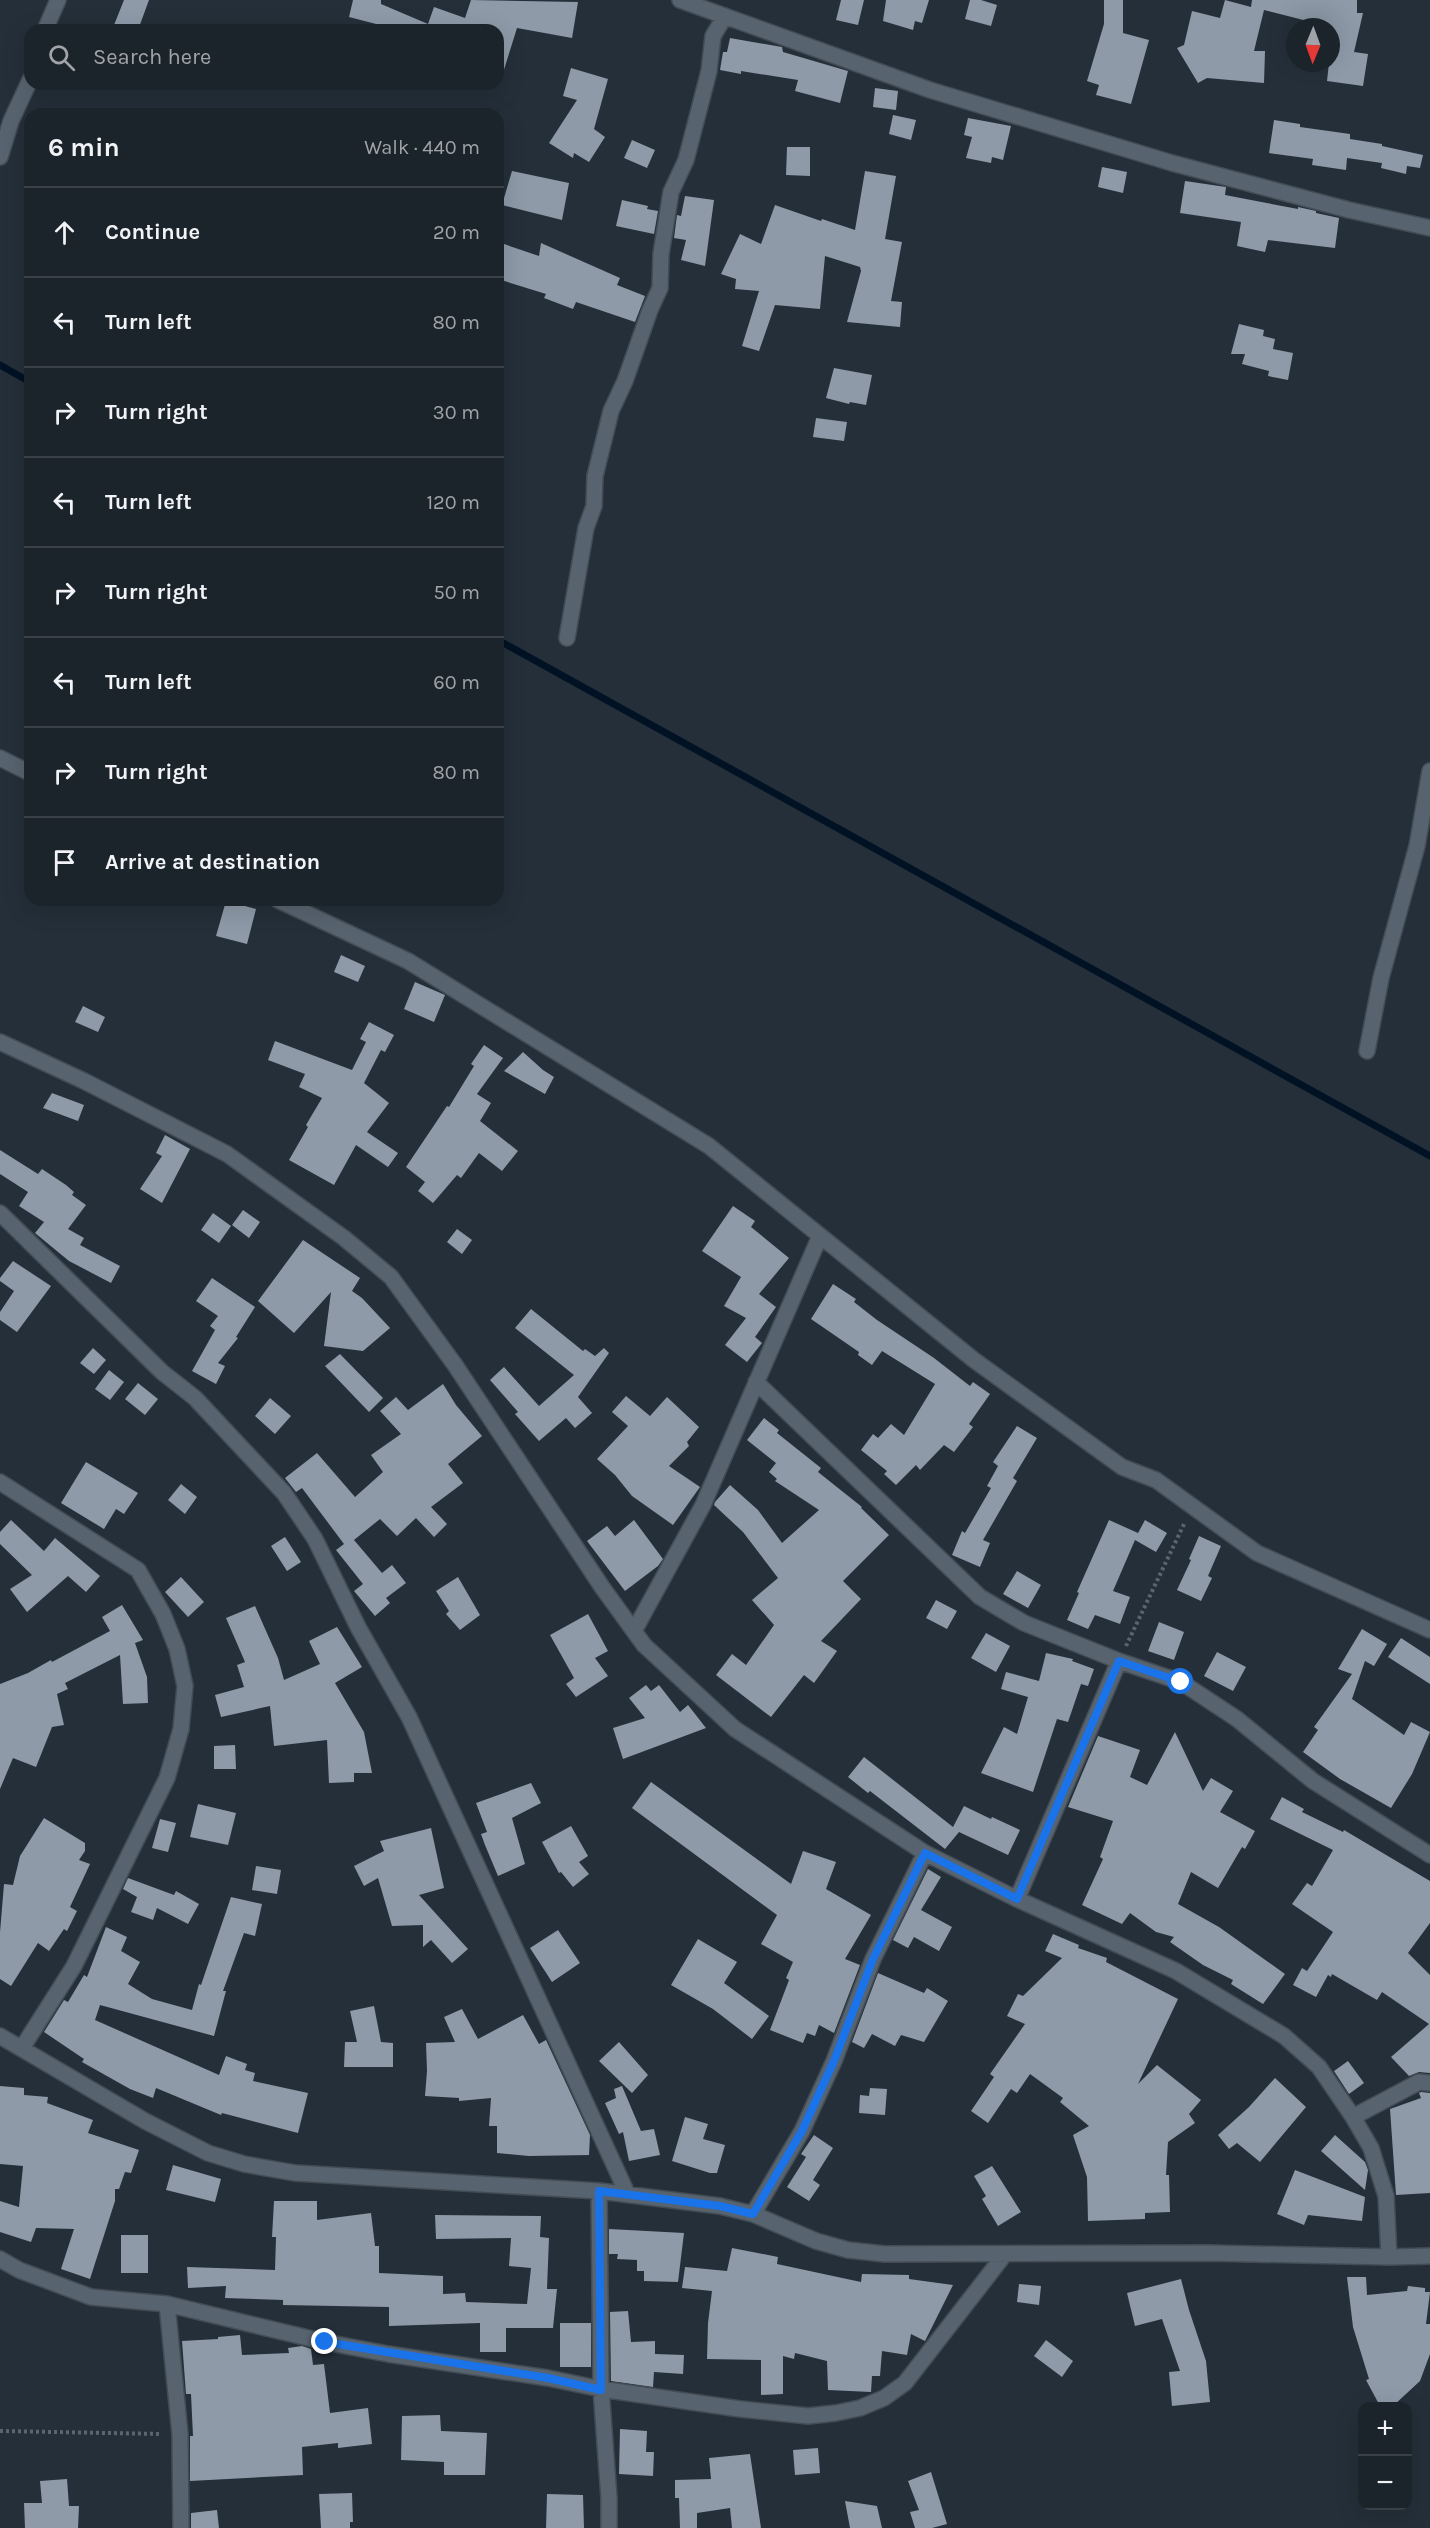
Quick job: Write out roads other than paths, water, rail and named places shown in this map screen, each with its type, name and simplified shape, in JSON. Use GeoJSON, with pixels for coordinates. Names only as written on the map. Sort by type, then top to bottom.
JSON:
{"type":"FeatureCollection","features":[{"type":"Feature","properties":{"kind":"street"},"geometry":{"type":"LineString","coordinates":[[48,24],[58,0]]}},
{"type":"Feature","properties":{"kind":"street"},"geometry":{"type":"LineString","coordinates":[[680,0],[930,90],[1161,160],[1349,210],[1430,228]]}},
{"type":"Feature","properties":{"kind":"street"},"geometry":{"type":"LineString","coordinates":[[567,638],[586,528],[594,506],[595,476],[610,411],[625,381],[660,288],[661,254],[671,192],[686,160],[709,71],[713,36],[725,16]]}},
{"type":"Feature","properties":{"kind":"street"},"geometry":{"type":"LineString","coordinates":[[0,157],[11,121],[25,90]]}},
{"type":"Feature","properties":{"kind":"street"},"geometry":{"type":"LineString","coordinates":[[0,758],[24,771]]}},
{"type":"Feature","properties":{"kind":"street"},"geometry":{"type":"LineString","coordinates":[[1367,1051],[1381,978],[1417,846],[1430,771]]}},
{"type":"Feature","properties":{"kind":"street"},"geometry":{"type":"LineString","coordinates":[[291,906],[408,961],[709,1146],[974,1360],[1122,1467],[1156,1480],[1257,1553],[1430,1630]]}},
{"type":"Feature","properties":{"kind":"street"},"geometry":{"type":"LineString","coordinates":[[0,1042],[84,1081],[227,1154],[344,1238],[391,1277],[455,1365],[602,1587],[644,1645],[735,1729],[925,1853],[1017,1899],[1176,1971],[1284,2036],[1319,2067],[1371,2148],[1386,2196],[1389,2257]]}},
{"type":"Feature","properties":{"kind":"street"},"geometry":{"type":"LineString","coordinates":[[0,1213],[162,1372],[195,1398],[284,1493],[315,1539],[358,1627],[409,1717],[627,2193]]}},
{"type":"Feature","properties":{"kind":"street"},"geometry":{"type":"LineString","coordinates":[[634,1631],[703,1505],[820,1236]]}},
{"type":"Feature","properties":{"kind":"street"},"geometry":{"type":"LineString","coordinates":[[756,1382],[980,1597],[1024,1623],[1119,1661],[1181,1682],[1237,1719],[1313,1781],[1430,1855]]}},
{"type":"Feature","properties":{"kind":"street"},"geometry":{"type":"LineString","coordinates":[[0,1482],[138,1570],[163,1614],[177,1649],[185,1686],[181,1729],[167,1778],[74,1966],[22,2048]]}},
{"type":"Feature","properties":{"kind":"street"},"geometry":{"type":"LineString","coordinates":[[1017,1899],[1119,1661]]}},
{"type":"Feature","properties":{"kind":"street"},"geometry":{"type":"LineString","coordinates":[[753,2214],[802,2131],[834,2061],[873,1959],[925,1853]]}},
{"type":"Feature","properties":{"kind":"street"},"geometry":{"type":"LineString","coordinates":[[0,2036],[145,2121],[208,2153],[295,2173],[627,2193],[720,2206],[753,2214],[816,2241],[848,2250],[885,2254],[1209,2253],[1430,2256]]}},
{"type":"Feature","properties":{"kind":"street"},"geometry":{"type":"LineString","coordinates":[[1353,2117],[1419,2082],[1430,2083]]}},
{"type":"Feature","properties":{"kind":"street"},"geometry":{"type":"LineString","coordinates":[[599,2191],[601,2390],[609,2528]]}},
{"type":"Feature","properties":{"kind":"street"},"geometry":{"type":"LineString","coordinates":[[0,2259],[19,2270],[91,2297],[167,2304],[325,2342],[548,2378],[601,2390],[808,2416],[860,2408],[884,2398],[905,2383],[1005,2254]]}},
{"type":"Feature","properties":{"kind":"street"},"geometry":{"type":"LineString","coordinates":[[167,2304],[180,2434],[181,2528]]}},
{"type":"Feature","properties":{"kind":"waterway"},"geometry":{"type":"LineString","coordinates":[[0,365],[24,379]]}},
{"type":"Feature","properties":{"kind":"waterway"},"geometry":{"type":"LineString","coordinates":[[504,643],[1430,1156]]}}]}
